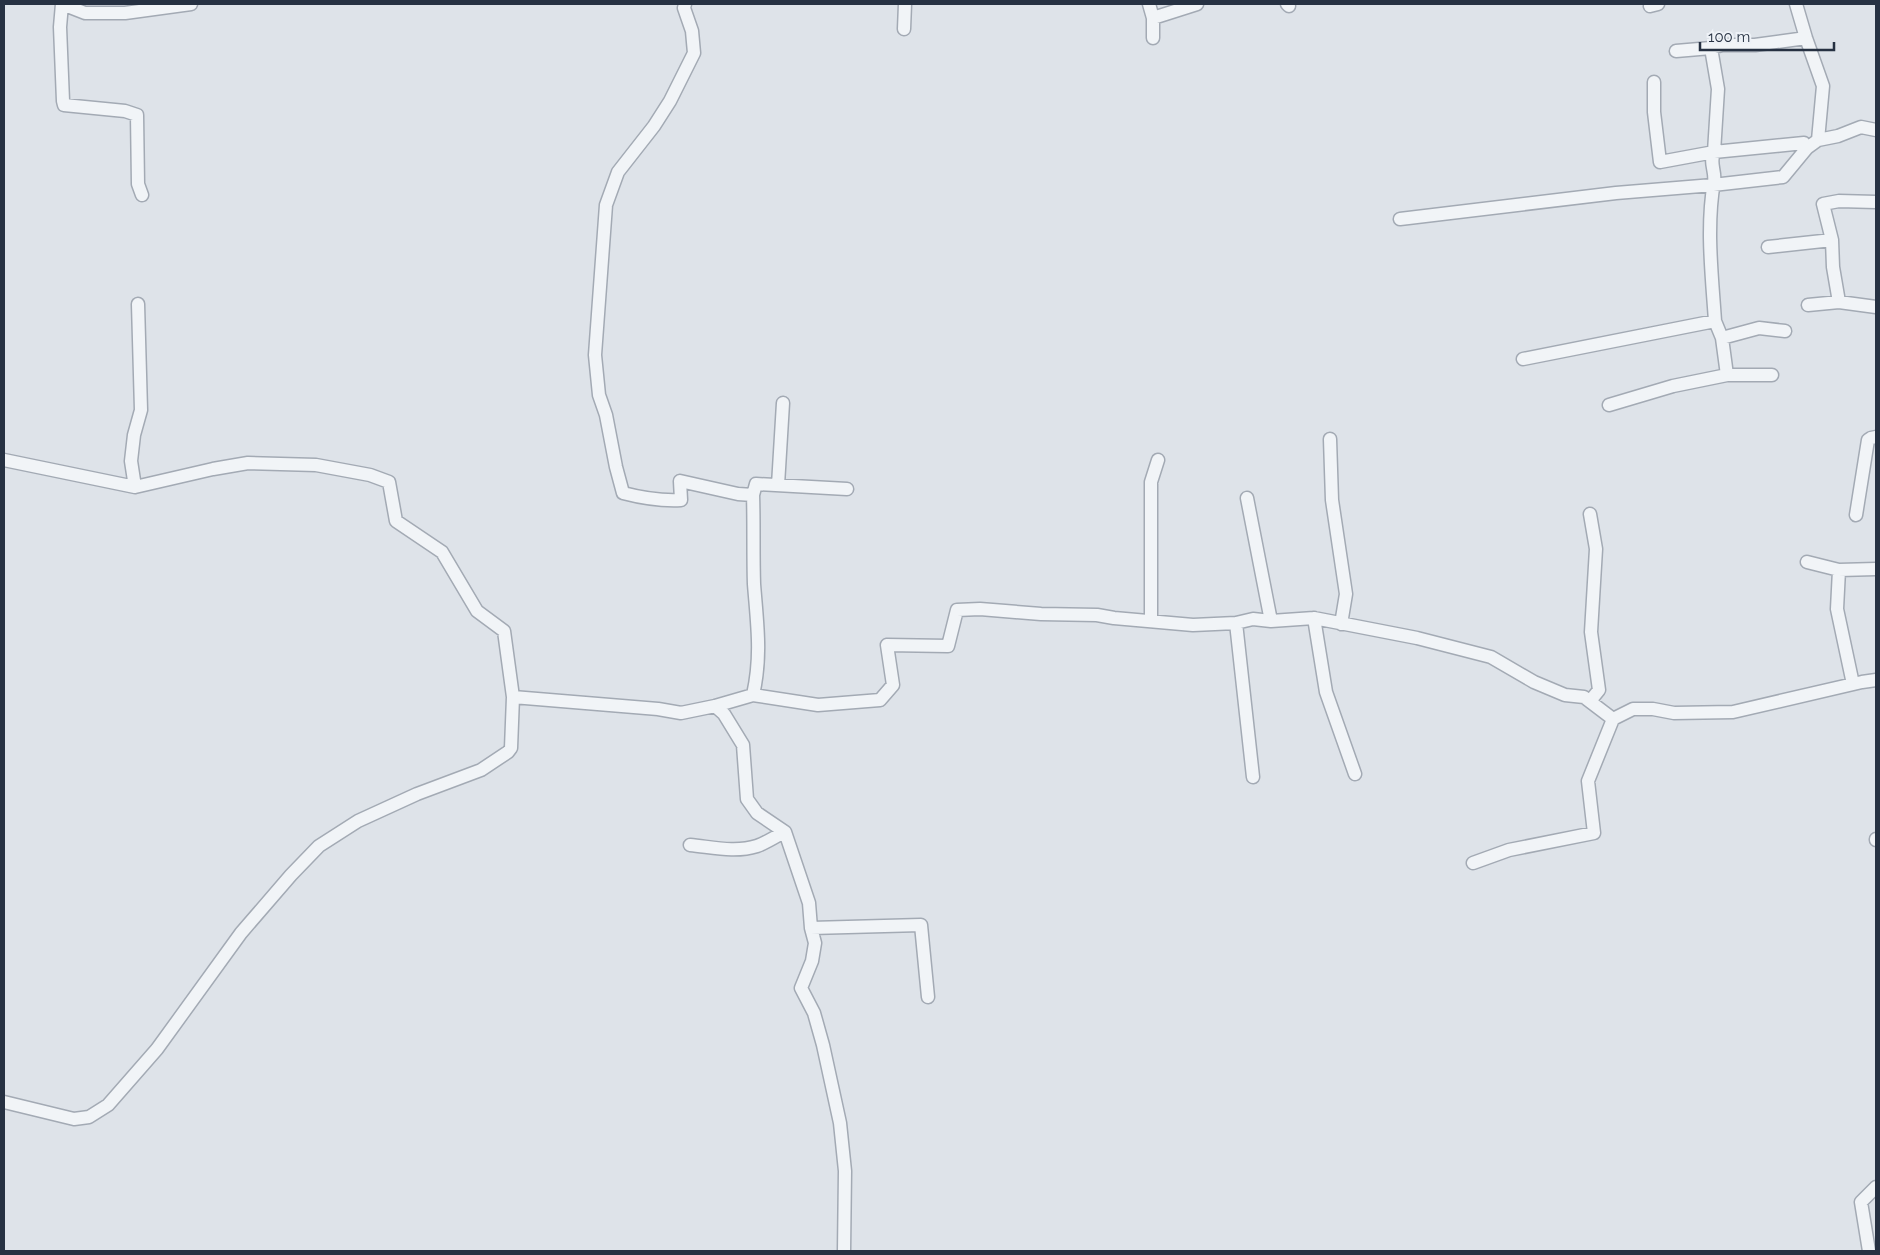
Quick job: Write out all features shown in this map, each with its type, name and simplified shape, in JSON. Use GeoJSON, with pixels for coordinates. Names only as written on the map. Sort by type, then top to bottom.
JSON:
{"type":"FeatureCollection","features":[{"type":"Feature","properties":{"kind":"street"},"geometry":{"type":"LineString","coordinates":[[142,195],[138,184],[137,115],[125,111],[64,105],[60,27],[62,4],[85,13],[125,13],[191,4]]}},
{"type":"Feature","properties":{"kind":"street"},"geometry":{"type":"LineString","coordinates":[[685,4],[684,8],[693,37],[694,53],[674,93],[654,126],[618,172],[606,205],[595,355],[599,396],[606,415],[623,493],[650,499],[681,500],[680,481],[738,494],[753,495]]}},
{"type":"Feature","properties":{"kind":"street"},"geometry":{"type":"LineString","coordinates":[[904,29],[905,4]]}},
{"type":"Feature","properties":{"kind":"street"},"geometry":{"type":"LineString","coordinates":[[1149,4],[1153,18],[1153,38]]}},
{"type":"Feature","properties":{"kind":"street"},"geometry":{"type":"LineString","coordinates":[[1153,18],[1198,4]]}},
{"type":"Feature","properties":{"kind":"street"},"geometry":{"type":"LineString","coordinates":[[1796,4],[1823,86],[1818,140]]}},
{"type":"Feature","properties":{"kind":"street"},"geometry":{"type":"LineString","coordinates":[[1676,51],[1711,48],[1722,45],[1755,45],[1806,38]]}},
{"type":"Feature","properties":{"kind":"street"},"geometry":{"type":"LineString","coordinates":[[1711,48],[1718,89],[1714,152],[1711,159],[1714,181],[1710,196],[1711,251],[1715,321],[1722,338],[1727,375]]}},
{"type":"Feature","properties":{"kind":"street"},"geometry":{"type":"LineString","coordinates":[[1654,82],[1654,112],[1660,162],[1714,152],[1804,143],[1807,148]]}},
{"type":"Feature","properties":{"kind":"street"},"geometry":{"type":"LineString","coordinates":[[1400,219],[1616,193],[1783,177],[1807,148],[1818,140],[1838,136],[1861,127],[1876,130]]}},
{"type":"Feature","properties":{"kind":"street"},"geometry":{"type":"LineString","coordinates":[[1839,302],[1833,267],[1832,240],[1823,204],[1839,200],[1876,202]]}},
{"type":"Feature","properties":{"kind":"street"},"geometry":{"type":"LineString","coordinates":[[1768,247],[1832,240]]}},
{"type":"Feature","properties":{"kind":"street"},"geometry":{"type":"LineString","coordinates":[[1808,305],[1839,302],[1876,307]]}},
{"type":"Feature","properties":{"kind":"street"},"geometry":{"type":"LineString","coordinates":[[134,487],[131,461],[134,435],[141,410],[138,304]]}},
{"type":"Feature","properties":{"kind":"street"},"geometry":{"type":"LineString","coordinates":[[1523,359],[1715,321]]}},
{"type":"Feature","properties":{"kind":"street"},"geometry":{"type":"LineString","coordinates":[[1722,338],[1759,328],[1785,331]]}},
{"type":"Feature","properties":{"kind":"street"},"geometry":{"type":"LineString","coordinates":[[1609,406],[1673,386],[1727,375],[1772,376]]}},
{"type":"Feature","properties":{"kind":"street"},"geometry":{"type":"LineString","coordinates":[[778,485],[782,403]]}},
{"type":"Feature","properties":{"kind":"street"},"geometry":{"type":"LineString","coordinates":[[1856,515],[1868,440],[1876,437]]}},
{"type":"Feature","properties":{"kind":"street"},"geometry":{"type":"LineString","coordinates":[[1330,439],[1332,500],[1346,594],[1341,624]]}},
{"type":"Feature","properties":{"kind":"street"},"geometry":{"type":"LineString","coordinates":[[4,460],[134,487],[213,468],[248,463],[316,465],[370,475],[389,482],[396,521],[442,552],[476,611],[504,631],[513,697],[511,748],[508,752],[481,770],[417,794],[358,821],[320,846],[291,875],[241,933],[157,1049],[108,1105],[89,1118],[74,1119],[4,1102]]}},
{"type":"Feature","properties":{"kind":"street"},"geometry":{"type":"LineString","coordinates":[[1151,621],[1151,482],[1158,460]]}},
{"type":"Feature","properties":{"kind":"street"},"geometry":{"type":"LineString","coordinates":[[753,695],[759,643],[754,583],[753,495],[756,484],[847,489]]}},
{"type":"Feature","properties":{"kind":"street"},"geometry":{"type":"LineString","coordinates":[[1246,498],[1272,620]]}},
{"type":"Feature","properties":{"kind":"street"},"geometry":{"type":"LineString","coordinates":[[1590,514],[1596,549],[1590,632],[1599,690],[1590,701]]}},
{"type":"Feature","properties":{"kind":"street"},"geometry":{"type":"LineString","coordinates":[[1807,562],[1840,570],[1876,569]]}},
{"type":"Feature","properties":{"kind":"street"},"geometry":{"type":"LineString","coordinates":[[1840,570],[1837,609],[1854,684]]}},
{"type":"Feature","properties":{"kind":"street"},"geometry":{"type":"LineString","coordinates":[[513,697],[658,708],[681,712],[715,706],[753,695],[818,705],[880,700],[893,685],[887,645],[948,646],[957,610],[980,609],[1041,614],[1097,615],[1193,624],[1236,623],[1253,619],[1314,618],[1417,638],[1491,657],[1534,682],[1564,695],[1584,697],[1613,719]]}},
{"type":"Feature","properties":{"kind":"street"},"geometry":{"type":"LineString","coordinates":[[1314,618],[1326,692],[1355,774]]}},
{"type":"Feature","properties":{"kind":"street"},"geometry":{"type":"LineString","coordinates":[[1236,623],[1253,777]]}},
{"type":"Feature","properties":{"kind":"street"},"geometry":{"type":"LineString","coordinates":[[1473,863],[1509,850],[1594,833],[1588,781],[1613,719],[1633,709],[1653,709],[1674,713],[1732,712],[1876,680]]}},
{"type":"Feature","properties":{"kind":"street"},"geometry":{"type":"LineString","coordinates":[[715,706],[724,714],[743,745],[747,799],[750,806],[785,832],[809,903],[811,928],[815,943],[812,961],[801,988],[814,1013],[823,1044],[840,1123],[845,1171],[844,1251]]}},
{"type":"Feature","properties":{"kind":"street"},"geometry":{"type":"LineString","coordinates":[[690,845],[728,849],[757,846],[785,832]]}},
{"type":"Feature","properties":{"kind":"street"},"geometry":{"type":"LineString","coordinates":[[811,928],[920,925],[928,997]]}},
{"type":"Feature","properties":{"kind":"street"},"geometry":{"type":"LineString","coordinates":[[1869,1251],[1861,1202],[1876,1186]]}}]}
